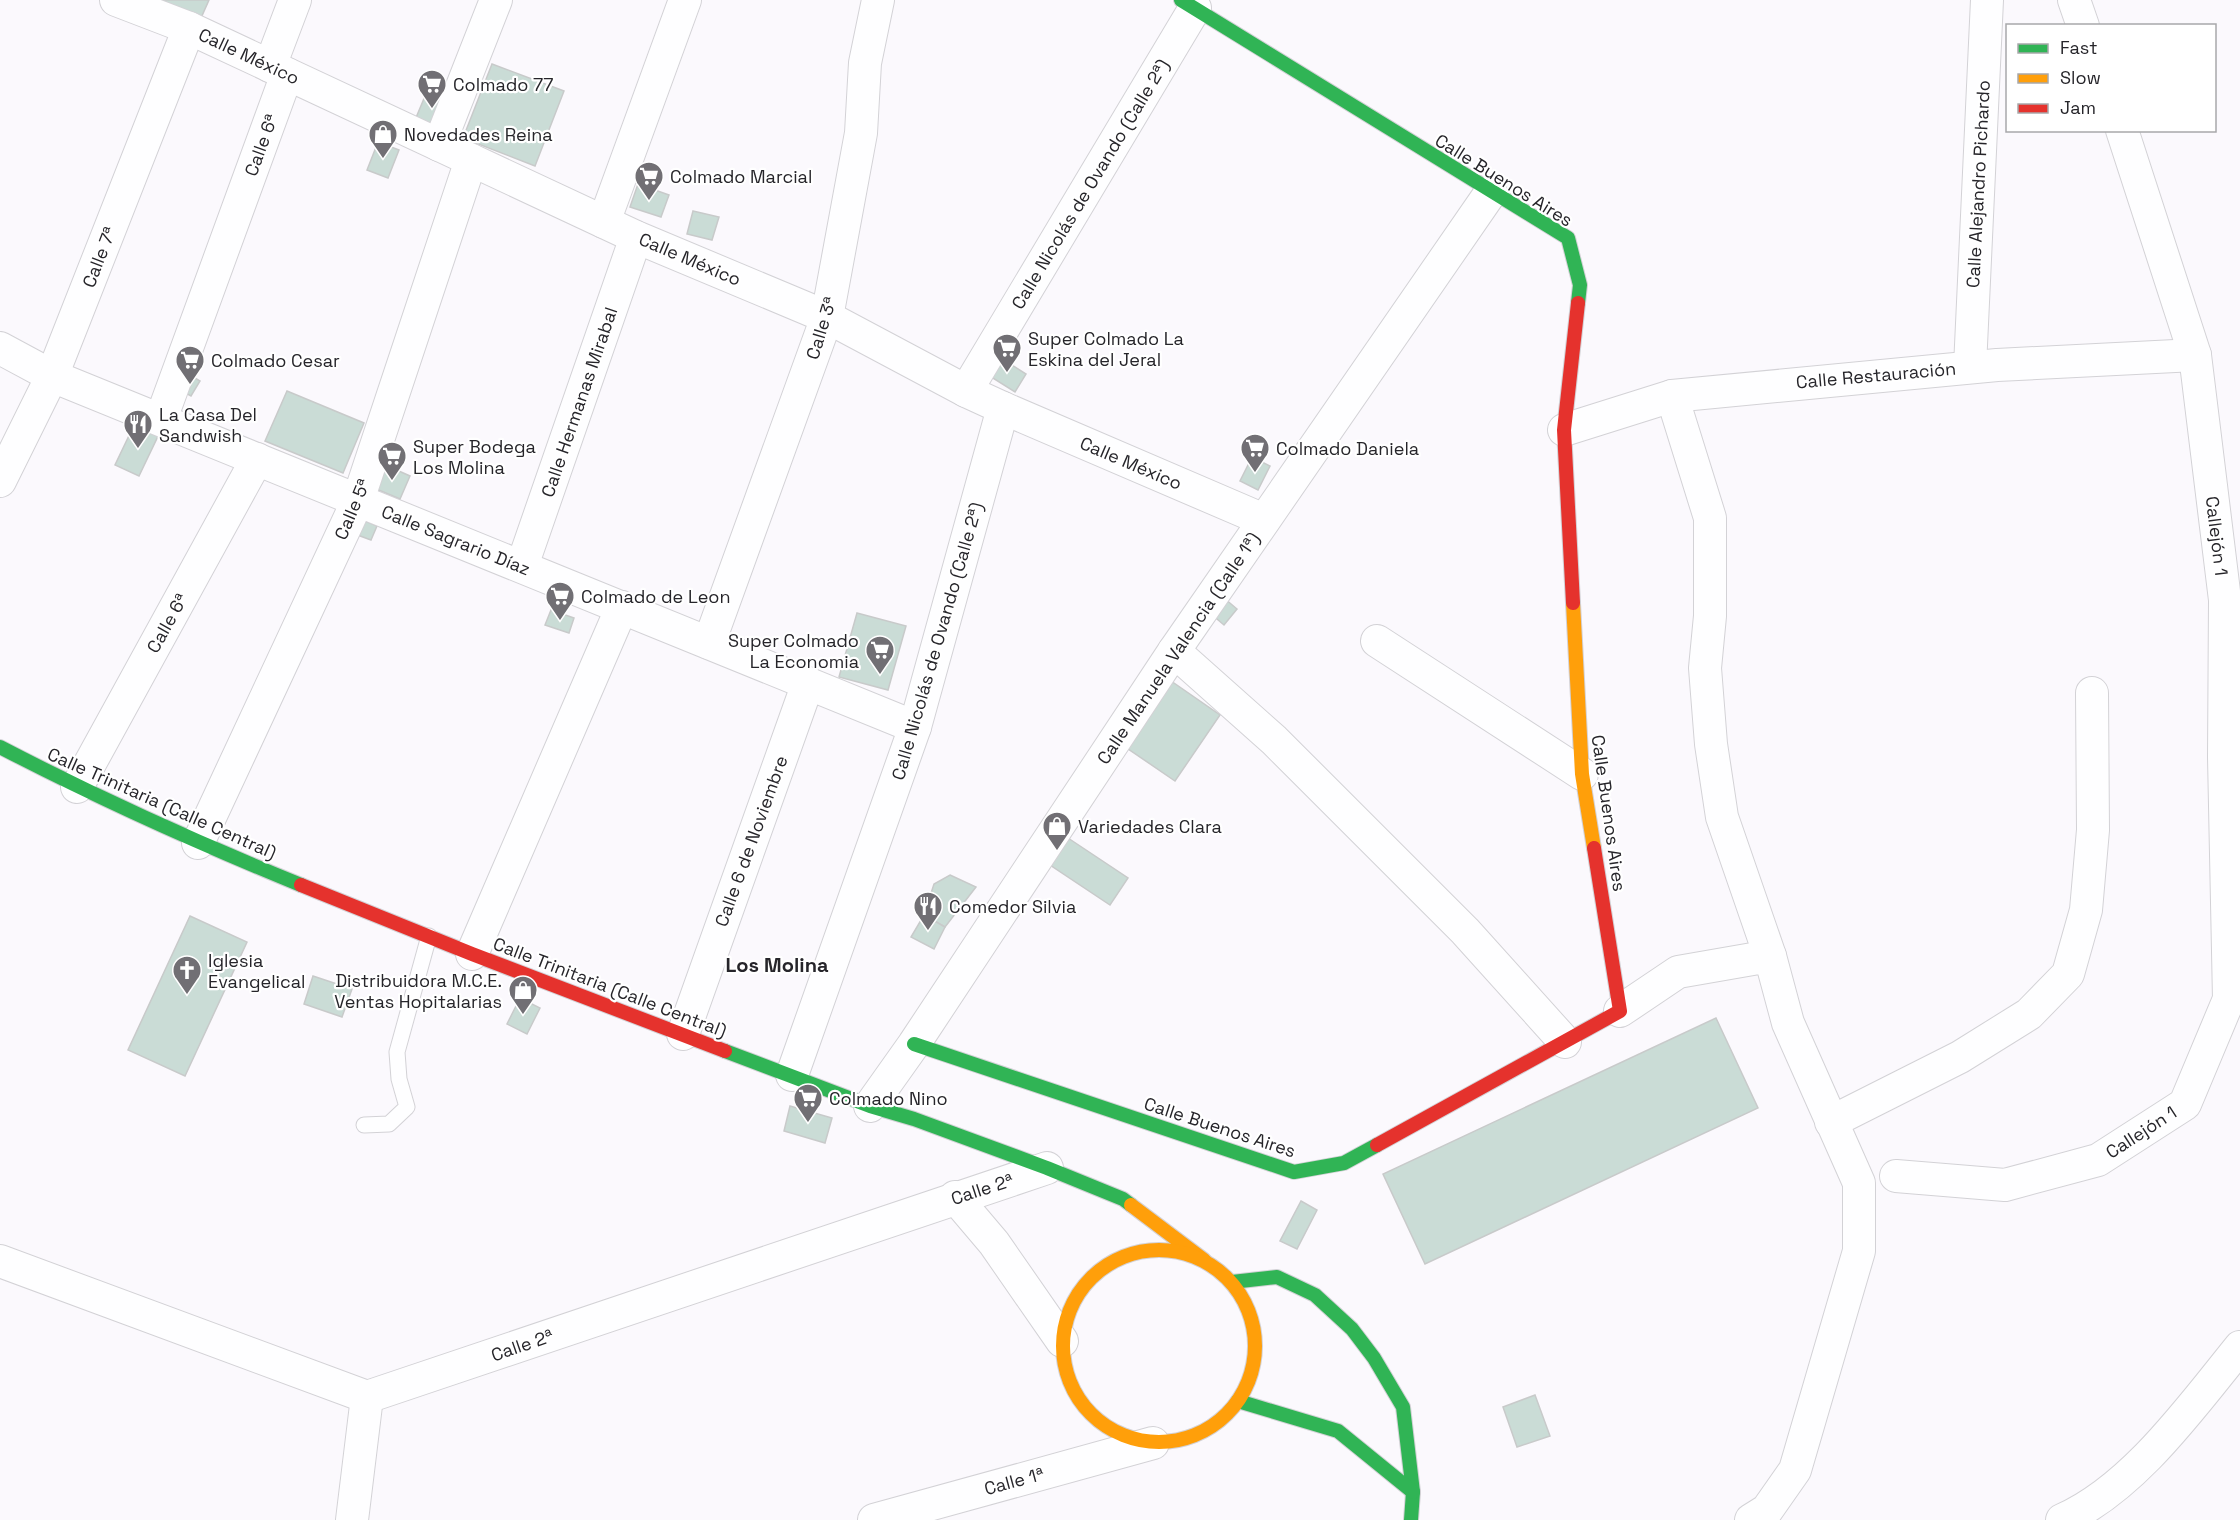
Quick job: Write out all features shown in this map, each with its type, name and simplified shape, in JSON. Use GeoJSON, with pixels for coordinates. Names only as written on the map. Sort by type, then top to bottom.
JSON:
{"type":"FeatureCollection","features":[{"type":"Feature","properties":{"kind":"street","name":"Calle México"},"geometry":{"type":"LineString","coordinates":[[116,0],[189,28],[636,237],[827,316],[966,391],[1264,520]]}},
{"type":"Feature","properties":{"kind":"street","name":"Calle 6ª"},"geometry":{"type":"LineString","coordinates":[[161,419],[279,70],[295,0]]}},
{"type":"Feature","properties":{"kind":"street"},"geometry":{"type":"LineString","coordinates":[[439,145],[496,0]]}},
{"type":"Feature","properties":{"kind":"street"},"geometry":{"type":"LineString","coordinates":[[604,222],[685,0]]}},
{"type":"Feature","properties":{"kind":"street","name":"Calle 3ª"},"geometry":{"type":"LineString","coordinates":[[709,643],[827,316],[861,133],[865,63],[878,0]]}},
{"type":"Feature","properties":{"kind":"street","name":"Calle Alejandro Pichardo"},"geometry":{"type":"LineString","coordinates":[[1970,367],[1987,0]]}},
{"type":"Feature","properties":{"kind":"street"},"geometry":{"type":"LineString","coordinates":[[2074,0],[2082,24]]}},
{"type":"Feature","properties":{"kind":"street","name":"Calle Buenos Aires"},"geometry":{"type":"LineString","coordinates":[[914,1044],[1294,1172],[1344,1163],[1620,1011],[1582,774],[1564,430],[1580,285],[1568,238],[1188,4]]}},
{"type":"Feature","properties":{"kind":"street","name":"Calle Nicolás de Ovando (Calle 2ª)"},"geometry":{"type":"LineString","coordinates":[[966,391],[1188,4]]}},
{"type":"Feature","properties":{"kind":"street","name":"Calle 7ª"},"geometry":{"type":"LineString","coordinates":[[0,481],[52,376],[189,28]]}},
{"type":"Feature","properties":{"kind":"street","name":"Callejón 1"},"geometry":{"type":"LineString","coordinates":[[1896,1176],[2005,1185],[2098,1160],[2185,1104],[2229,999],[2224,757],[2225,600],[2195,355],[2123,132]]}},
{"type":"Feature","properties":{"kind":"street","name":"Calle 5ª"},"geometry":{"type":"LineString","coordinates":[[198,843],[358,500],[471,160]]}},
{"type":"Feature","properties":{"kind":"street","name":"Calle Manuela Valencia (Calle 1ª)"},"geometry":{"type":"LineString","coordinates":[[870,1106],[914,1044],[1174,651],[1491,192]]}},
{"type":"Feature","properties":{"kind":"street","name":"Calle Hermanas Mirabal"},"geometry":{"type":"LineString","coordinates":[[522,566],[636,237]]}},
{"type":"Feature","properties":{"kind":"street","name":"Calle Sagrario Díaz"},"geometry":{"type":"LineString","coordinates":[[0,348],[52,376],[915,727]]}},
{"type":"Feature","properties":{"kind":"street","name":"Calle Restauración"},"geometry":{"type":"LineString","coordinates":[[1564,430],[1672,396],[1970,367],[2195,355]]}},
{"type":"Feature","properties":{"kind":"street"},"geometry":{"type":"LineString","coordinates":[[1672,396],[1710,518],[1710,616],[1705,669],[1711,744],[1722,817],[1770,956],[1788,1023],[1859,1182],[1859,1251],[1795,1470],[1764,1517]]}},
{"type":"Feature","properties":{"kind":"street","name":"Calle Nicolás de Ovando (Calle 2ª)"},"geometry":{"type":"LineString","coordinates":[[792,1075],[915,727],[1004,408]]}},
{"type":"Feature","properties":{"kind":"street","name":"Calle 6ª"},"geometry":{"type":"LineString","coordinates":[[77,787],[257,459]]}},
{"type":"Feature","properties":{"kind":"street"},"geometry":{"type":"LineString","coordinates":[[472,954],[622,607]]}},
{"type":"Feature","properties":{"kind":"street"},"geometry":{"type":"LineString","coordinates":[[1377,641],[1582,774]]}},
{"type":"Feature","properties":{"kind":"street"},"geometry":{"type":"LineString","coordinates":[[1174,651],[1274,740],[1465,931],[1565,1042]]}},
{"type":"Feature","properties":{"kind":"street","name":"Calle 6 de Noviembre"},"geometry":{"type":"LineString","coordinates":[[682,1034],[808,682]]}},
{"type":"Feature","properties":{"kind":"street"},"geometry":{"type":"LineString","coordinates":[[1831,1122],[1960,1057],[2030,1014],[2068,974],[2086,910],[2093,830],[2092,693]]}},
{"type":"Feature","properties":{"kind":"street","name":"Calle Trinitaria (Calle Central)"},"geometry":{"type":"LineString","coordinates":[[0,747],[77,787],[198,843],[472,954],[870,1106],[914,1119],[1047,1168],[1123,1199],[1204,1260]]}},
{"type":"Feature","properties":{"kind":"street"},"geometry":{"type":"LineString","coordinates":[[1620,1011],[1678,972],[1770,956]]}},
{"type":"Feature","properties":{"kind":"street","name":"Calle 2ª"},"geometry":{"type":"LineString","coordinates":[[367,1397],[955,1197],[1047,1168]]}},
{"type":"Feature","properties":{"kind":"street"},"geometry":{"type":"LineString","coordinates":[[955,1197],[994,1243],[1062,1341]]}},
{"type":"Feature","properties":{"kind":"street"},"geometry":{"type":"LineString","coordinates":[[1167,1250],[1204,1260],[1219,1269],[1232,1282],[1253,1319],[1255,1362],[1238,1401],[1215,1424],[1186,1439],[1153,1443],[1117,1433],[1086,1411],[1067,1378],[1062,1341],[1072,1304],[1095,1274],[1129,1254],[1167,1250]]}},
{"type":"Feature","properties":{"kind":"street"},"geometry":{"type":"LineString","coordinates":[[0,1262],[367,1397],[351,1520]]}},
{"type":"Feature","properties":{"kind":"street"},"geometry":{"type":"LineString","coordinates":[[1232,1282],[1276,1277],[1315,1295],[1352,1329],[1374,1358],[1403,1407],[1413,1492],[1411,1520]]}},
{"type":"Feature","properties":{"kind":"street"},"geometry":{"type":"LineString","coordinates":[[2062,1520],[2085,1510],[2138,1466],[2191,1407],[2240,1347]]}},
{"type":"Feature","properties":{"kind":"street"},"geometry":{"type":"LineString","coordinates":[[1238,1401],[1338,1431],[1413,1492]]}},
{"type":"Feature","properties":{"kind":"street","name":"Calle 1ª"},"geometry":{"type":"LineString","coordinates":[[874,1520],[1153,1443]]}},
{"type":"Feature","properties":{"kind":"lane"},"geometry":{"type":"LineString","coordinates":[[364,1125],[389,1124],[407,1107],[399,1079],[397,1052],[429,936]]}},
{"type":"Feature","properties":{"kind":"building"},"geometry":{"type":"Polygon","coordinates":[[[159,0],[209,0],[201,18],[159,0]]]}},
{"type":"Feature","properties":{"kind":"building"},"geometry":{"type":"Polygon","coordinates":[[[492,64],[564,91],[535,166],[463,138],[492,64]]]}},
{"type":"Feature","properties":{"kind":"building","name":"Colmado 77"},"geometry":{"type":"Polygon","coordinates":[[[428,89],[449,98],[436,128],[415,120],[428,89]]]}},
{"type":"Feature","properties":{"kind":"building","name":"Novedades Reina"},"geometry":{"type":"Polygon","coordinates":[[[378,142],[399,150],[388,178],[367,170],[378,142]]]}},
{"type":"Feature","properties":{"kind":"building","name":"Colmado Marcial"},"geometry":{"type":"Polygon","coordinates":[[[638,184],[669,195],[661,217],[630,207],[638,184]]]}},
{"type":"Feature","properties":{"kind":"building"},"geometry":{"type":"Polygon","coordinates":[[[693,211],[719,217],[712,240],[687,234],[693,211]]]}},
{"type":"Feature","properties":{"kind":"building","name":"Super Colmado La Eskina del Jeral"},"geometry":{"type":"Polygon","coordinates":[[[999,357],[1026,374],[1015,392],[988,375],[999,357]]]}},
{"type":"Feature","properties":{"kind":"building","name":"Colmado Cesar"},"geometry":{"type":"Polygon","coordinates":[[[190,375],[200,381],[191,396],[180,390],[190,375]]]}},
{"type":"Feature","properties":{"kind":"building"},"geometry":{"type":"Polygon","coordinates":[[[287,391],[364,423],[343,473],[265,441],[287,391]]]}},
{"type":"Feature","properties":{"kind":"building","name":"La Casa Del Sandwish"},"geometry":{"type":"Polygon","coordinates":[[[136,421],[160,432],[139,476],[115,465],[136,421]]]}},
{"type":"Feature","properties":{"kind":"building","name":"Colmado Daniela"},"geometry":{"type":"Polygon","coordinates":[[[1252,457],[1270,466],[1258,490],[1240,481],[1252,457]]]}},
{"type":"Feature","properties":{"kind":"building","name":"Super Bodega Los Molina"},"geometry":{"type":"Polygon","coordinates":[[[383,464],[410,476],[400,499],[374,488],[383,464]]]}},
{"type":"Feature","properties":{"kind":"building"},"geometry":{"type":"Polygon","coordinates":[[[359,518],[377,526],[371,540],[352,533],[359,518]]]}},
{"type":"Feature","properties":{"kind":"building"},"geometry":{"type":"Polygon","coordinates":[[[1224,598],[1237,609],[1224,625],[1211,614],[1224,598]]]}},
{"type":"Feature","properties":{"kind":"building","name":"Colmado de Leon"},"geometry":{"type":"Polygon","coordinates":[[[551,610],[574,618],[569,633],[545,625],[551,610]]]}},
{"type":"Feature","properties":{"kind":"building"},"geometry":{"type":"Polygon","coordinates":[[[857,613],[906,626],[888,690],[839,677],[857,613]]]}},
{"type":"Feature","properties":{"kind":"building"},"geometry":{"type":"Polygon","coordinates":[[[1161,674],[1220,715],[1175,781],[1115,740],[1161,674]]]}},
{"type":"Feature","properties":{"kind":"building"},"geometry":{"type":"Polygon","coordinates":[[[1062,834],[1128,878],[1110,905],[1044,861],[1062,834]]]}},
{"type":"Feature","properties":{"kind":"building"},"geometry":{"type":"Polygon","coordinates":[[[950,875],[976,887],[945,927],[924,915],[934,884],[950,875]]]}},
{"type":"Feature","properties":{"kind":"building","name":"Comedor Silvia"},"geometry":{"type":"Polygon","coordinates":[[[924,915],[945,927],[934,949],[911,937],[924,915]]]}},
{"type":"Feature","properties":{"kind":"building","name":"Iglesia Evangelical"},"geometry":{"type":"Polygon","coordinates":[[[190,916],[247,942],[185,1076],[128,1050],[190,916]]]}},
{"type":"Feature","properties":{"kind":"building"},"geometry":{"type":"Polygon","coordinates":[[[313,976],[352,989],[342,1017],[304,1004],[313,976]]]}},
{"type":"Feature","properties":{"kind":"building","name":"Distribuidora M.C.E. Ventas Hopitalarias"},"geometry":{"type":"Polygon","coordinates":[[[520,998],[540,1008],[527,1034],[507,1024],[520,998]]]}},
{"type":"Feature","properties":{"kind":"building"},"geometry":{"type":"Polygon","coordinates":[[[1716,1018],[1758,1108],[1425,1264],[1383,1174],[1716,1018]]]}},
{"type":"Feature","properties":{"kind":"building","name":"Colmado Nino"},"geometry":{"type":"Polygon","coordinates":[[[790,1106],[832,1118],[825,1143],[784,1131],[790,1106]]]}},
{"type":"Feature","properties":{"kind":"building"},"geometry":{"type":"Polygon","coordinates":[[[1301,1201],[1317,1210],[1297,1249],[1280,1241],[1301,1201]]]}},
{"type":"Feature","properties":{"kind":"building"},"geometry":{"type":"Polygon","coordinates":[[[1535,1395],[1550,1436],[1517,1447],[1503,1407],[1535,1395]]]}},
{"type":"Feature","properties":{"kind":"traffic: fast"},"geometry":{"type":"LineString","coordinates":[[1181,0],[1568,238],[1580,285],[1578,303]]}},
{"type":"Feature","properties":{"kind":"traffic: fast"},"geometry":{"type":"LineString","coordinates":[[0,747],[149,819],[301,885]]}},
{"type":"Feature","properties":{"kind":"traffic: fast"},"geometry":{"type":"LineString","coordinates":[[914,1044],[1294,1172],[1344,1163],[1377,1145]]}},
{"type":"Feature","properties":{"kind":"traffic: fast"},"geometry":{"type":"LineString","coordinates":[[725,1051],[870,1106],[914,1119],[1047,1168],[1123,1199],[1131,1205]]}},
{"type":"Feature","properties":{"kind":"traffic: fast"},"geometry":{"type":"LineString","coordinates":[[1232,1282],[1277,1277],[1315,1295],[1352,1329],[1374,1358],[1403,1407],[1413,1492],[1411,1520]]}},
{"type":"Feature","properties":{"kind":"traffic: fast"},"geometry":{"type":"LineString","coordinates":[[1238,1401],[1338,1431],[1413,1492]]}},
{"type":"Feature","properties":{"kind":"traffic: slow"},"geometry":{"type":"LineString","coordinates":[[1573,603],[1582,774],[1594,848]]}},
{"type":"Feature","properties":{"kind":"traffic: slow"},"geometry":{"type":"LineString","coordinates":[[1131,1205],[1204,1260]]}},
{"type":"Feature","properties":{"kind":"traffic: slow"},"geometry":{"type":"LineString","coordinates":[[1159,1250],[1187,1254],[1212,1266],[1227,1278],[1239,1293],[1251,1318],[1255,1346],[1251,1374],[1239,1399],[1227,1414],[1212,1426],[1187,1438],[1159,1442],[1131,1438],[1106,1426],[1091,1414],[1079,1399],[1067,1374],[1063,1346],[1067,1318],[1079,1293],[1091,1278],[1106,1266],[1131,1254],[1159,1250]]}},
{"type":"Feature","properties":{"kind":"traffic: jam"},"geometry":{"type":"LineString","coordinates":[[1573,603],[1564,430],[1578,303]]}},
{"type":"Feature","properties":{"kind":"traffic: jam"},"geometry":{"type":"LineString","coordinates":[[1377,1145],[1620,1011],[1594,848]]}},
{"type":"Feature","properties":{"kind":"traffic: jam"},"geometry":{"type":"LineString","coordinates":[[301,885],[472,954],[725,1051]]}},
{"type":"Feature","properties":{"kind":"place","name":"Colmado 77"},"geometry":{"type":"Point","coordinates":[432,110]}},
{"type":"Feature","properties":{"kind":"place","name":"Novedades Reina"},"geometry":{"type":"Point","coordinates":[383,160]}},
{"type":"Feature","properties":{"kind":"place","name":"Colmado Marcial"},"geometry":{"type":"Point","coordinates":[649,202]}},
{"type":"Feature","properties":{"kind":"place","name":"Super Colmado La Eskina del Jeral"},"geometry":{"type":"Point","coordinates":[1007,374]}},
{"type":"Feature","properties":{"kind":"place","name":"Colmado Cesar"},"geometry":{"type":"Point","coordinates":[190,386]}},
{"type":"Feature","properties":{"kind":"place","name":"La Casa Del Sandwish"},"geometry":{"type":"Point","coordinates":[138,450]}},
{"type":"Feature","properties":{"kind":"place","name":"Colmado Daniela"},"geometry":{"type":"Point","coordinates":[1255,474]}},
{"type":"Feature","properties":{"kind":"place","name":"Super Bodega Los Molina"},"geometry":{"type":"Point","coordinates":[392,482]}},
{"type":"Feature","properties":{"kind":"place","name":"Colmado de Leon"},"geometry":{"type":"Point","coordinates":[560,622]}},
{"type":"Feature","properties":{"kind":"place","name":"Super Colmado La Economia"},"geometry":{"type":"Point","coordinates":[880,676]}},
{"type":"Feature","properties":{"kind":"place","name":"Variedades Clara"},"geometry":{"type":"Point","coordinates":[1057,852]}},
{"type":"Feature","properties":{"kind":"place","name":"Comedor Silvia"},"geometry":{"type":"Point","coordinates":[928,932]}},
{"type":"Feature","properties":{"kind":"place","name":"Iglesia Evangelical"},"geometry":{"type":"Point","coordinates":[187,996]}},
{"type":"Feature","properties":{"kind":"place","name":"Distribuidora M.C.E. Ventas Hopitalarias"},"geometry":{"type":"Point","coordinates":[523,1016]}},
{"type":"Feature","properties":{"kind":"place","name":"Colmado Nino"},"geometry":{"type":"Point","coordinates":[808,1124]}},
{"type":"Feature","properties":{"kind":"district","name":"Los Molina"},"geometry":{"type":"Point","coordinates":[777,965]}}]}
